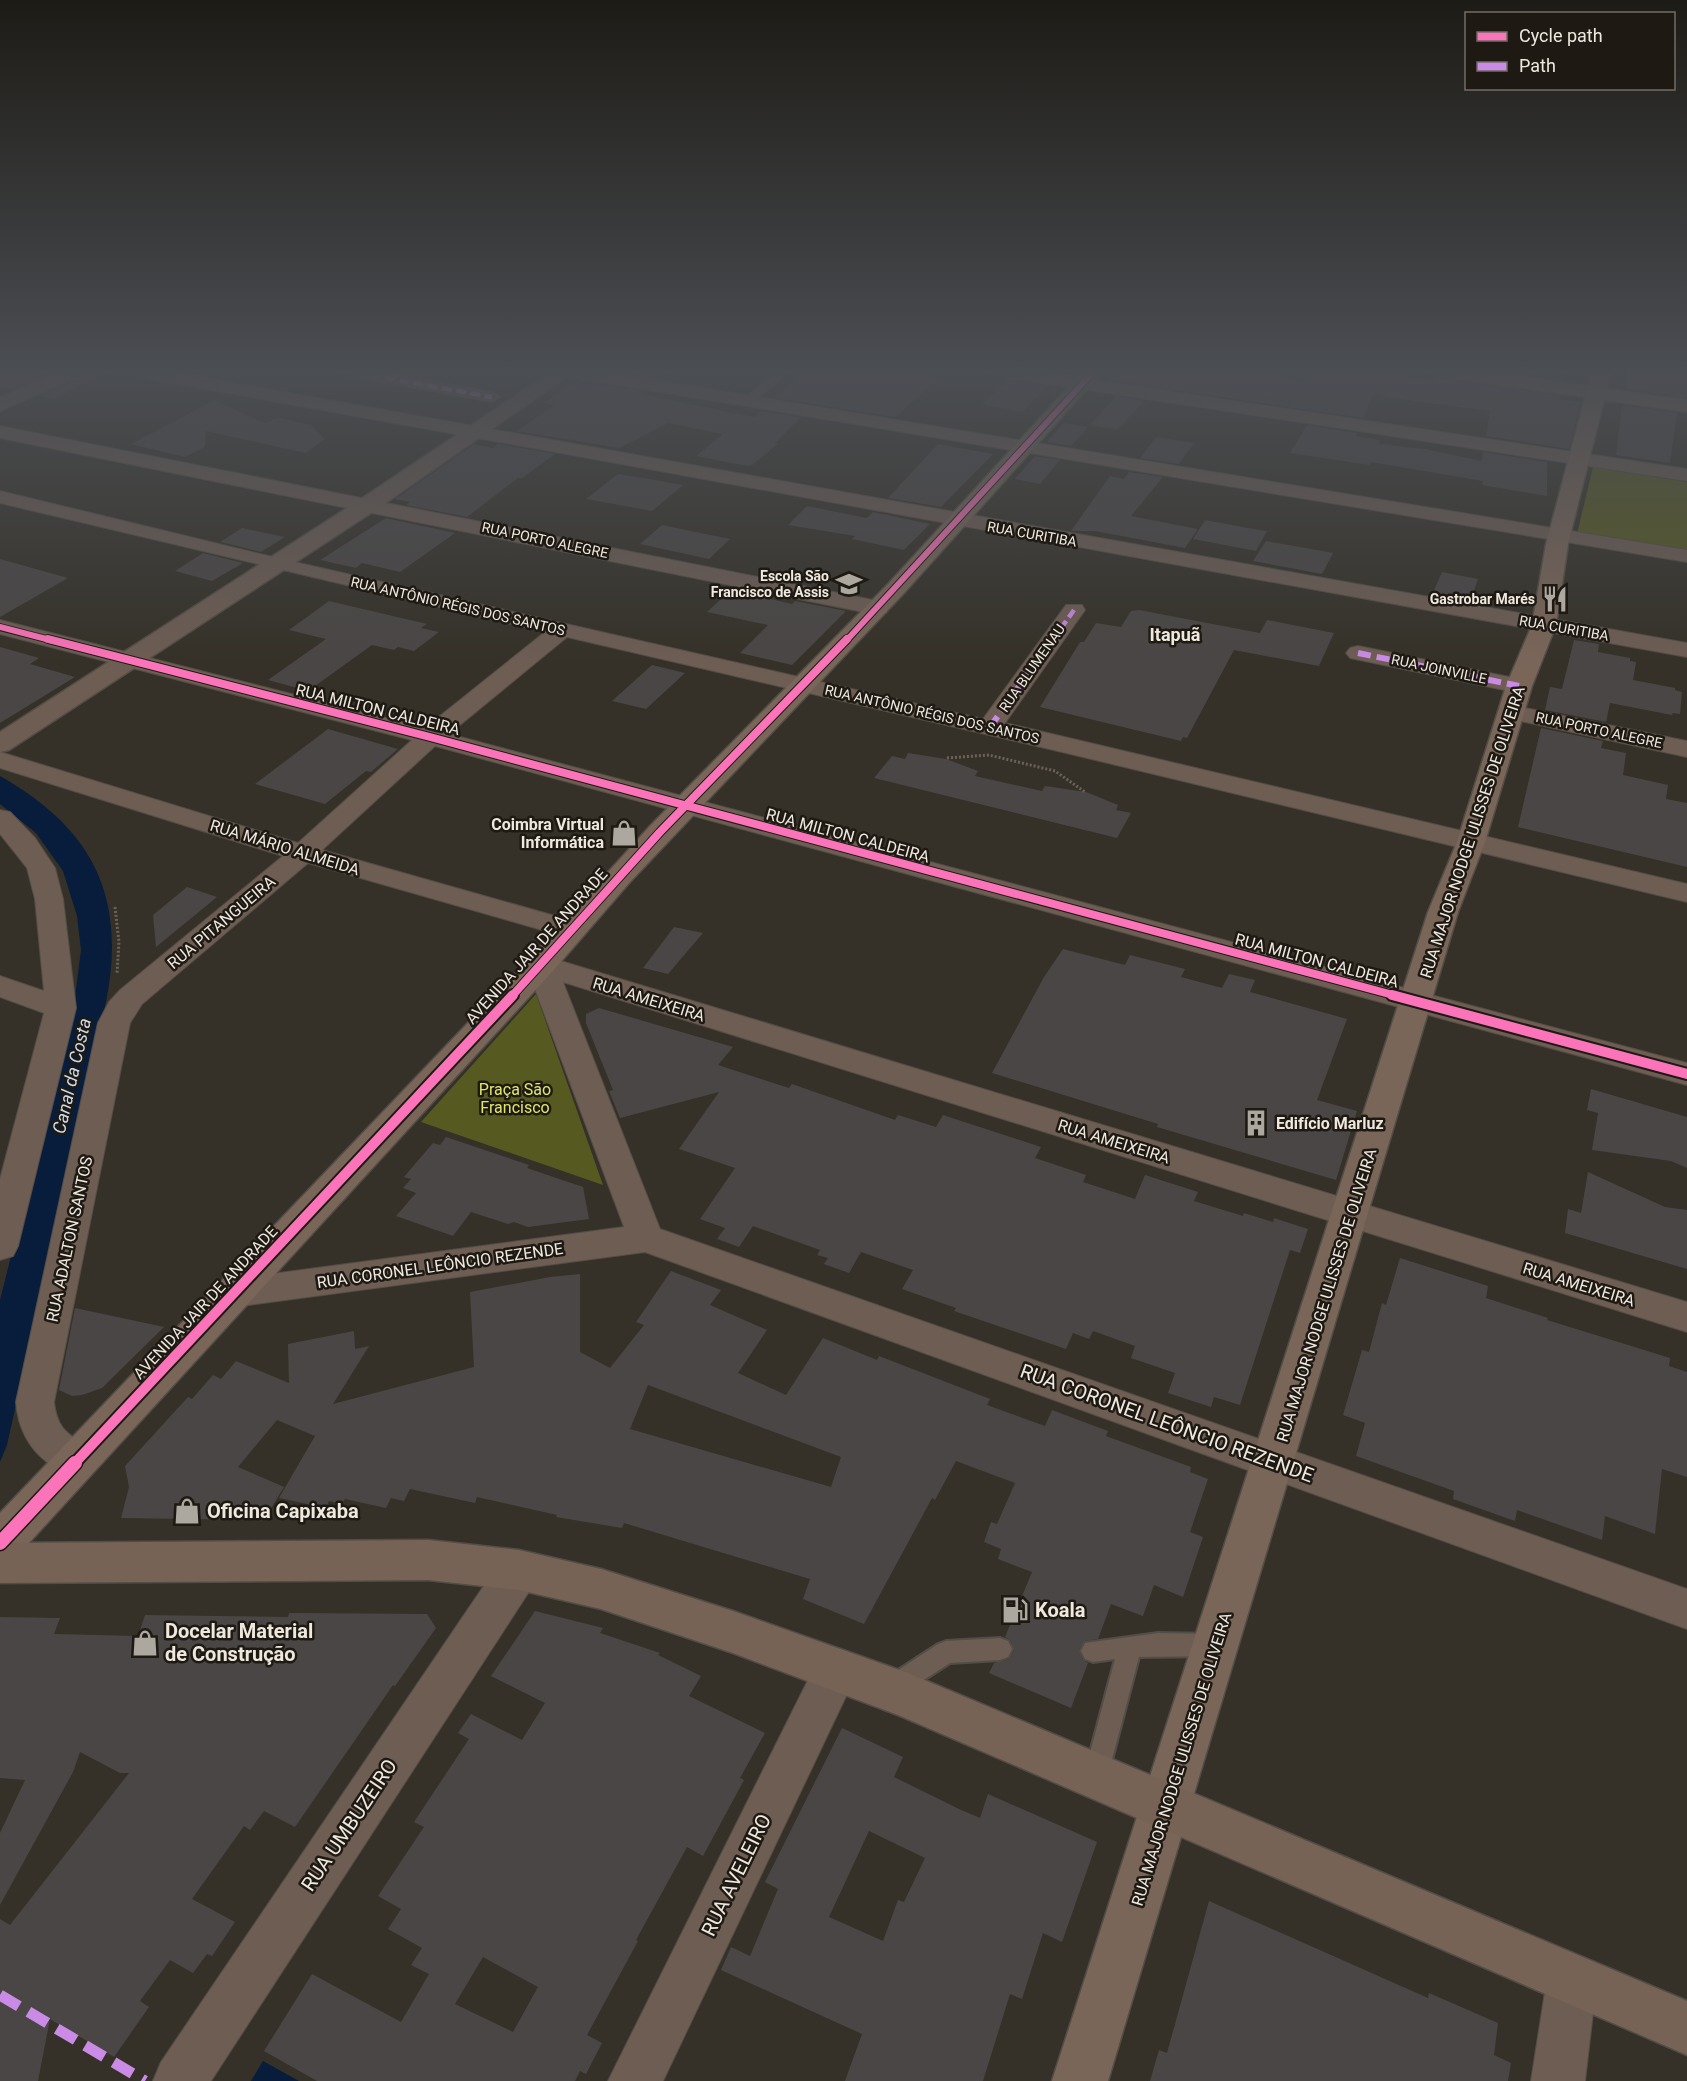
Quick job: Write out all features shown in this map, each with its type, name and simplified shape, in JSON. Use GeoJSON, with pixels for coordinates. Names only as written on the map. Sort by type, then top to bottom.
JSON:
{"type":"FeatureCollection","features":[{"type":"Feature","properties":{"kind":"main road","name":"AVENIDA JAIR DE ANDRADE"},"geometry":{"type":"LineString","coordinates":[[0,1543],[541,965],[570,929],[800,684],[878,608],[1006,467]]}},
{"type":"Feature","properties":{"kind":"main road","name":"RUA MAJOR NODGE ULISSES DE OLIVEIRA"},"geometry":{"type":"LineString","coordinates":[[1080,2081],[1352,1214],[1443,912],[1471,842],[1516,699],[1544,625],[1559,535],[1578,467]]}},
{"type":"Feature","properties":{"kind":"main road"},"geometry":{"type":"LineString","coordinates":[[0,1563],[395,1559],[476,1563],[519,1570],[637,1599],[890,1689],[1687,2028]]}},
{"type":"Feature","properties":{"kind":"street","name":"RUA PORTO ALEGRE"},"geometry":{"type":"LineString","coordinates":[[180,467],[878,608]]}},
{"type":"Feature","properties":{"kind":"street"},"geometry":{"type":"LineString","coordinates":[[0,744],[423,467]]}},
{"type":"Feature","properties":{"kind":"street","name":"RUA CURITIBA"},"geometry":{"type":"LineString","coordinates":[[666,467],[1687,651]]}},
{"type":"Feature","properties":{"kind":"street"},"geometry":{"type":"LineString","coordinates":[[1141,467],[1687,556]]}},
{"type":"Feature","properties":{"kind":"street"},"geometry":{"type":"LineString","coordinates":[[1634,467],[1687,475]]}},
{"type":"Feature","properties":{"kind":"street","name":"RUA ANTÔNIO RÉGIS DOS SANTOS"},"geometry":{"type":"LineString","coordinates":[[0,498],[562,630],[990,727],[1687,893]]}},
{"type":"Feature","properties":{"kind":"street","name":"RUA BLUMENAU"},"geometry":{"type":"LineString","coordinates":[[990,727],[1074,609]]}},
{"type":"Feature","properties":{"kind":"street","name":"RUA MILTON CALDEIRA"},"geometry":{"type":"LineString","coordinates":[[0,627],[430,737],[1687,1074]]}},
{"type":"Feature","properties":{"kind":"street","name":"RUA PITANGUEIRA"},"geometry":{"type":"LineString","coordinates":[[121,992],[303,853],[430,737],[562,630]]}},
{"type":"Feature","properties":{"kind":"street","name":"RUA JOINVILLE"},"geometry":{"type":"LineString","coordinates":[[1358,653],[1516,699]]}},
{"type":"Feature","properties":{"kind":"street","name":"RUA PORTO ALEGRE"},"geometry":{"type":"LineString","coordinates":[[1516,699],[1687,749]]}},
{"type":"Feature","properties":{"kind":"street","name":"RUA MÁRIO ALMEIDA"},"geometry":{"type":"LineString","coordinates":[[0,760],[303,853],[570,929]]}},
{"type":"Feature","properties":{"kind":"street"},"geometry":{"type":"LineString","coordinates":[[0,818],[25,844],[41,868],[50,899],[61,1008],[0,1246]]}},
{"type":"Feature","properties":{"kind":"street"},"geometry":{"type":"LineString","coordinates":[[541,965],[646,1238]]}},
{"type":"Feature","properties":{"kind":"street","name":"RUA AMEIXEIRA"},"geometry":{"type":"LineString","coordinates":[[541,965],[1687,1317]]}},
{"type":"Feature","properties":{"kind":"street"},"geometry":{"type":"LineString","coordinates":[[0,986],[61,1008]]}},
{"type":"Feature","properties":{"kind":"street","name":"RUA ADALTON SANTOS"},"geometry":{"type":"LineString","coordinates":[[77,1461],[60,1453],[48,1443],[40,1430],[35,1402],[121,992]]}},
{"type":"Feature","properties":{"kind":"street","name":"RUA CORONEL LEÔNCIO REZENDE"},"geometry":{"type":"LineString","coordinates":[[234,1293],[646,1238],[1687,1609]]}},
{"type":"Feature","properties":{"kind":"street","name":"RUA UMBUZEIRO"},"geometry":{"type":"LineString","coordinates":[[180,2081],[519,1570]]}},
{"type":"Feature","properties":{"kind":"street","name":"RUA AVELEIRO"},"geometry":{"type":"LineString","coordinates":[[635,2081],[837,1669]]}},
{"type":"Feature","properties":{"kind":"street"},"geometry":{"type":"LineString","coordinates":[[1558,2081],[1572,1979]]}},
{"type":"Feature","properties":{"kind":"lane"},"geometry":{"type":"LineString","coordinates":[[1093,1651],[1158,1644],[1216,1645]]}},
{"type":"Feature","properties":{"kind":"lane"},"geometry":{"type":"LineString","coordinates":[[1096,1775],[1130,1647]]}},
{"type":"Feature","properties":{"kind":"lane"},"geometry":{"type":"LineString","coordinates":[[890,1689],[946,1652],[1000,1649]]}},
{"type":"Feature","properties":{"kind":"path"},"geometry":{"type":"LineString","coordinates":[[947,758],[989,755],[1055,771],[1085,792]]}},
{"type":"Feature","properties":{"kind":"path"},"geometry":{"type":"LineString","coordinates":[[115,907],[121,992]]}},
{"type":"Feature","properties":{"kind":"green space"},"geometry":{"type":"Polygon","coordinates":[[[1593,467],[1687,482],[1687,552],[1577,534],[1593,467]]]}},
{"type":"Feature","properties":{"kind":"green space","name":"Praça São Francisco"},"geometry":{"type":"Polygon","coordinates":[[[536,994],[603,1185],[421,1122],[536,994]]]}},
{"type":"Feature","properties":{"kind":"water","name":"Canal da Costa"},"geometry":{"type":"Polygon","coordinates":[[[0,776],[32,797],[59,819],[80,843],[96,869],[106,898],[111,929],[111,964],[106,1002],[7,1445],[0,1462],[0,1300],[74,1005],[81,950],[77,916],[63,871],[36,833],[0,804],[0,776]]]}},
{"type":"Feature","properties":{"kind":"water"},"geometry":{"type":"Polygon","coordinates":[[[263,2061],[299,2081],[251,2081],[263,2061]]]}},
{"type":"Feature","properties":{"kind":"building"},"geometry":{"type":"Polygon","coordinates":[[[441,467],[537,467],[522,478],[518,478],[467,517],[406,505],[410,502],[395,499],[441,467]]]}},
{"type":"Feature","properties":{"kind":"building"},"geometry":{"type":"Polygon","coordinates":[[[917,467],[980,467],[941,507],[888,498],[917,467]]]}},
{"type":"Feature","properties":{"kind":"building"},"geometry":{"type":"Polygon","coordinates":[[[1025,467],[1054,467],[1040,484],[1015,479],[1025,467]]]}},
{"type":"Feature","properties":{"kind":"building"},"geometry":{"type":"Polygon","coordinates":[[[1401,467],[1547,467],[1547,496],[1482,485],[1483,481],[1401,467]]]}},
{"type":"Feature","properties":{"kind":"building"},"geometry":{"type":"Polygon","coordinates":[[[1129,472],[1163,477],[1131,516],[1198,529],[1185,548],[1095,531],[1071,531],[1110,476],[1124,479],[1129,472]]]}},
{"type":"Feature","properties":{"kind":"building"},"geometry":{"type":"Polygon","coordinates":[[[618,474],[683,485],[652,511],[586,499],[618,474]]]}},
{"type":"Feature","properties":{"kind":"building"},"geometry":{"type":"Polygon","coordinates":[[[807,506],[867,518],[873,512],[930,524],[904,550],[852,539],[855,536],[788,525],[807,506]]]}},
{"type":"Feature","properties":{"kind":"building"},"geometry":{"type":"Polygon","coordinates":[[[386,518],[455,533],[400,572],[362,563],[356,568],[320,560],[386,518]]]}},
{"type":"Feature","properties":{"kind":"building"},"geometry":{"type":"Polygon","coordinates":[[[1205,520],[1267,531],[1256,551],[1193,539],[1205,520]]]}},
{"type":"Feature","properties":{"kind":"building"},"geometry":{"type":"Polygon","coordinates":[[[662,525],[730,539],[709,559],[640,544],[662,525]]]}},
{"type":"Feature","properties":{"kind":"building"},"geometry":{"type":"Polygon","coordinates":[[[242,528],[285,537],[261,552],[220,542],[242,528]]]}},
{"type":"Feature","properties":{"kind":"building"},"geometry":{"type":"Polygon","coordinates":[[[1266,541],[1333,553],[1322,574],[1253,561],[1266,541]]]}},
{"type":"Feature","properties":{"kind":"building"},"geometry":{"type":"Polygon","coordinates":[[[203,553],[243,563],[212,581],[175,571],[203,553]]]}},
{"type":"Feature","properties":{"kind":"building"},"geometry":{"type":"Polygon","coordinates":[[[0,559],[68,578],[0,617],[0,559]]]}},
{"type":"Feature","properties":{"kind":"building"},"geometry":{"type":"Polygon","coordinates":[[[1442,572],[1478,579],[1470,602],[1432,595],[1442,572]]]}},
{"type":"Feature","properties":{"kind":"building"},"geometry":{"type":"Polygon","coordinates":[[[731,590],[792,604],[795,601],[846,611],[792,665],[740,653],[768,625],[707,612],[731,590]]]}},
{"type":"Feature","properties":{"kind":"building"},"geometry":{"type":"Polygon","coordinates":[[[329,601],[427,624],[421,628],[439,632],[414,651],[398,647],[394,650],[372,645],[308,691],[268,680],[326,639],[289,630],[329,601]]]}},
{"type":"Feature","properties":{"kind":"building"},"geometry":{"type":"Polygon","coordinates":[[[1139,610],[1260,633],[1267,620],[1334,633],[1319,666],[1234,650],[1187,738],[1183,737],[1181,741],[1040,707],[1080,642],[1084,642],[1096,623],[1121,627],[1131,611],[1139,610]]]}},
{"type":"Feature","properties":{"kind":"building"},"geometry":{"type":"Polygon","coordinates":[[[1574,640],[1599,644],[1598,652],[1630,658],[1630,661],[1636,662],[1633,680],[1675,688],[1682,692],[1680,714],[1673,713],[1672,715],[1610,703],[1606,722],[1545,710],[1550,687],[1562,689],[1574,640]]]}},
{"type":"Feature","properties":{"kind":"building"},"geometry":{"type":"Polygon","coordinates":[[[0,647],[39,658],[30,664],[75,677],[0,723],[0,647]]]}},
{"type":"Feature","properties":{"kind":"building"},"geometry":{"type":"Polygon","coordinates":[[[652,665],[685,673],[646,709],[612,701],[652,665]]]}},
{"type":"Feature","properties":{"kind":"building"},"geometry":{"type":"Polygon","coordinates":[[[1541,728],[1603,741],[1601,748],[1626,753],[1623,775],[1668,785],[1666,799],[1687,803],[1687,867],[1518,827],[1541,728]]]}},
{"type":"Feature","properties":{"kind":"building"},"geometry":{"type":"Polygon","coordinates":[[[328,729],[398,749],[371,772],[366,771],[325,804],[255,784],[328,729]]]}},
{"type":"Feature","properties":{"kind":"building"},"geometry":{"type":"Polygon","coordinates":[[[908,753],[946,759],[978,771],[975,776],[1042,791],[1045,786],[1086,792],[1118,805],[1116,810],[1131,813],[1117,838],[874,778],[892,756],[905,759],[908,753]]]}},
{"type":"Feature","properties":{"kind":"building"},"geometry":{"type":"Polygon","coordinates":[[[187,887],[217,897],[156,947],[153,915],[187,887]]]}},
{"type":"Feature","properties":{"kind":"building"},"geometry":{"type":"Polygon","coordinates":[[[674,927],[703,933],[668,974],[643,968],[674,927]]]}},
{"type":"Feature","properties":{"kind":"building"},"geometry":{"type":"Polygon","coordinates":[[[1063,949],[1125,965],[1130,955],[1185,969],[1181,977],[1222,988],[1229,974],[1255,980],[1250,992],[1347,1019],[1317,1100],[1357,1111],[1336,1180],[1157,1127],[1158,1124],[992,1073],[1044,977],[1063,949]]]}},
{"type":"Feature","properties":{"kind":"building"},"geometry":{"type":"Polygon","coordinates":[[[599,1008],[733,1047],[718,1065],[789,1088],[792,1084],[895,1120],[898,1115],[936,1127],[943,1115],[1041,1147],[1035,1158],[1086,1175],[1083,1182],[1135,1199],[1145,1175],[1198,1192],[1194,1201],[1243,1216],[1244,1213],[1273,1222],[1274,1218],[1308,1229],[1300,1253],[1290,1250],[1240,1405],[1214,1397],[1211,1407],[1168,1393],[1175,1373],[1131,1358],[1135,1346],[1093,1331],[1089,1339],[1073,1333],[1066,1349],[954,1311],[956,1308],[902,1289],[913,1270],[861,1252],[849,1273],[824,1264],[828,1258],[817,1255],[820,1250],[753,1226],[739,1247],[717,1239],[725,1228],[700,1219],[735,1168],[679,1149],[719,1092],[620,1118],[609,1091],[613,1090],[586,1023],[586,1014],[599,1008]]]}},
{"type":"Feature","properties":{"kind":"building"},"geometry":{"type":"Polygon","coordinates":[[[1591,1089],[1687,1117],[1687,1168],[1671,1161],[1592,1150],[1598,1113],[1587,1110],[1591,1089]]]}},
{"type":"Feature","properties":{"kind":"building"},"geometry":{"type":"Polygon","coordinates":[[[446,1137],[529,1165],[527,1168],[583,1187],[589,1219],[528,1227],[514,1222],[508,1224],[471,1212],[453,1236],[396,1216],[416,1193],[403,1188],[411,1179],[404,1177],[433,1143],[440,1145],[446,1137]]]}},
{"type":"Feature","properties":{"kind":"building"},"geometry":{"type":"Polygon","coordinates":[[[1588,1172],[1665,1207],[1687,1210],[1687,1269],[1565,1233],[1568,1209],[1581,1213],[1588,1172]]]}},
{"type":"Feature","properties":{"kind":"building"},"geometry":{"type":"Polygon","coordinates":[[[1400,1258],[1488,1286],[1486,1298],[1548,1318],[1547,1320],[1670,1358],[1669,1366],[1687,1372],[1687,1477],[1662,1469],[1655,1534],[1605,1516],[1602,1540],[1517,1510],[1515,1521],[1453,1499],[1454,1491],[1356,1456],[1365,1423],[1343,1415],[1362,1350],[1369,1352],[1382,1303],[1386,1305],[1400,1258]]]}},
{"type":"Feature","properties":{"kind":"building"},"geometry":{"type":"Polygon","coordinates":[[[671,1271],[721,1290],[710,1305],[767,1330],[738,1373],[786,1395],[823,1338],[877,1360],[879,1356],[990,1399],[987,1405],[1045,1426],[1052,1410],[1108,1431],[1106,1436],[1191,1467],[1190,1472],[1208,1479],[1190,1532],[1203,1537],[1183,1597],[1154,1585],[1143,1616],[1111,1604],[1098,1639],[1085,1641],[1079,1650],[1083,1660],[1088,1663],[1071,1708],[989,1673],[994,1663],[1009,1659],[1014,1650],[1010,1640],[1005,1637],[1032,1572],[998,1559],[1001,1549],[984,1542],[991,1522],[997,1524],[1015,1483],[956,1461],[935,1500],[932,1498],[864,1624],[803,1599],[810,1579],[624,1523],[622,1528],[556,1517],[557,1515],[477,1497],[475,1503],[410,1489],[404,1501],[391,1498],[386,1508],[345,1499],[342,1504],[329,1501],[326,1508],[279,1498],[315,1436],[277,1420],[238,1467],[284,1487],[264,1520],[121,1518],[129,1487],[125,1466],[188,1397],[192,1399],[213,1375],[221,1379],[236,1361],[289,1383],[288,1344],[354,1331],[355,1349],[369,1346],[333,1404],[474,1367],[470,1292],[550,1277],[580,1274],[580,1352],[610,1368],[644,1325],[636,1322],[671,1271]],[[648,1385],[630,1429],[831,1487],[841,1457],[648,1385]]]}},
{"type":"Feature","properties":{"kind":"building"},"geometry":{"type":"Polygon","coordinates":[[[75,1308],[164,1327],[102,1388],[72,1396],[59,1390],[75,1308]]]}},
{"type":"Feature","properties":{"kind":"building"},"geometry":{"type":"Polygon","coordinates":[[[535,1611],[603,1628],[600,1633],[660,1653],[658,1655],[701,1676],[689,1696],[765,1733],[740,1778],[744,1780],[703,1856],[687,1847],[636,1940],[638,1941],[587,2035],[602,2043],[586,2074],[580,2071],[575,2081],[317,2081],[264,2051],[312,1974],[401,2022],[429,1974],[411,1965],[422,1948],[388,1929],[401,1909],[378,1896],[424,1827],[414,1822],[469,1739],[458,1733],[471,1714],[522,1740],[545,1703],[491,1676],[535,1611]],[[483,1957],[455,2004],[513,2032],[538,1987],[483,1957]]]}},
{"type":"Feature","properties":{"kind":"building"},"geometry":{"type":"Polygon","coordinates":[[[289,1613],[427,1614],[436,1628],[395,1686],[393,1685],[295,1827],[264,1811],[250,1830],[244,1826],[192,1899],[235,1922],[212,1956],[207,1954],[193,1973],[170,1960],[140,2001],[149,2007],[114,2057],[50,2019],[38,2081],[0,2081],[0,1919],[10,1925],[129,1773],[120,1773],[80,1752],[73,1772],[0,1905],[0,1833],[25,1780],[0,1778],[0,1617],[60,1618],[54,1634],[138,1636],[145,1615],[288,1617],[289,1613]]]}},
{"type":"Feature","properties":{"kind":"building"},"geometry":{"type":"Polygon","coordinates":[[[842,1728],[903,1757],[894,1777],[959,1809],[980,1818],[988,1794],[1097,1842],[1062,1942],[1043,1933],[1022,1999],[1010,1994],[983,2081],[845,2081],[862,2034],[721,1970],[731,1947],[750,1956],[778,1889],[765,1882],[842,1728]],[[869,1831],[829,1917],[883,1941],[898,1900],[904,1902],[925,1858],[869,1831]]]}},
{"type":"Feature","properties":{"kind":"building"},"geometry":{"type":"Polygon","coordinates":[[[1209,1901],[1428,1998],[1429,1993],[1498,2023],[1494,2055],[1511,2063],[1508,2081],[1150,2081],[1159,2050],[1167,2053],[1209,1901]]]}},
{"type":"Feature","properties":{"kind":"marked path"},"geometry":{"type":"LineString","coordinates":[[990,727],[1074,610]]}},
{"type":"Feature","properties":{"kind":"marked path"},"geometry":{"type":"LineString","coordinates":[[1358,653],[1519,686]]}},
{"type":"Feature","properties":{"kind":"marked path"},"geometry":{"type":"LineString","coordinates":[[0,1995],[145,2081]]}},
{"type":"Feature","properties":{"kind":"cycle path"},"geometry":{"type":"LineString","coordinates":[[0,1543],[541,965],[619,875],[827,661],[1007,467]]}},
{"type":"Feature","properties":{"kind":"cycle path"},"geometry":{"type":"LineString","coordinates":[[0,627],[430,737],[1687,1074]]}},
{"type":"Feature","properties":{"kind":"place","name":"Escola São Francisco de Assis"},"geometry":{"type":"Point","coordinates":[849,584]}},
{"type":"Feature","properties":{"kind":"place","name":"Gastrobar Marés"},"geometry":{"type":"Point","coordinates":[1555,599]}},
{"type":"Feature","properties":{"kind":"place","name":"Coimbra Virtual Informática"},"geometry":{"type":"Point","coordinates":[624,833]}},
{"type":"Feature","properties":{"kind":"place","name":"Edifício Marluz"},"geometry":{"type":"Point","coordinates":[1256,1123]}},
{"type":"Feature","properties":{"kind":"place","name":"Oficina Capixaba"},"geometry":{"type":"Point","coordinates":[187,1511]}},
{"type":"Feature","properties":{"kind":"place","name":"Koala"},"geometry":{"type":"Point","coordinates":[1015,1610]}},
{"type":"Feature","properties":{"kind":"place","name":"Docelar Material de Construção"},"geometry":{"type":"Point","coordinates":[145,1643]}},
{"type":"Feature","properties":{"kind":"district","name":"Itapuã"},"geometry":{"type":"Point","coordinates":[1175,635]}}]}
